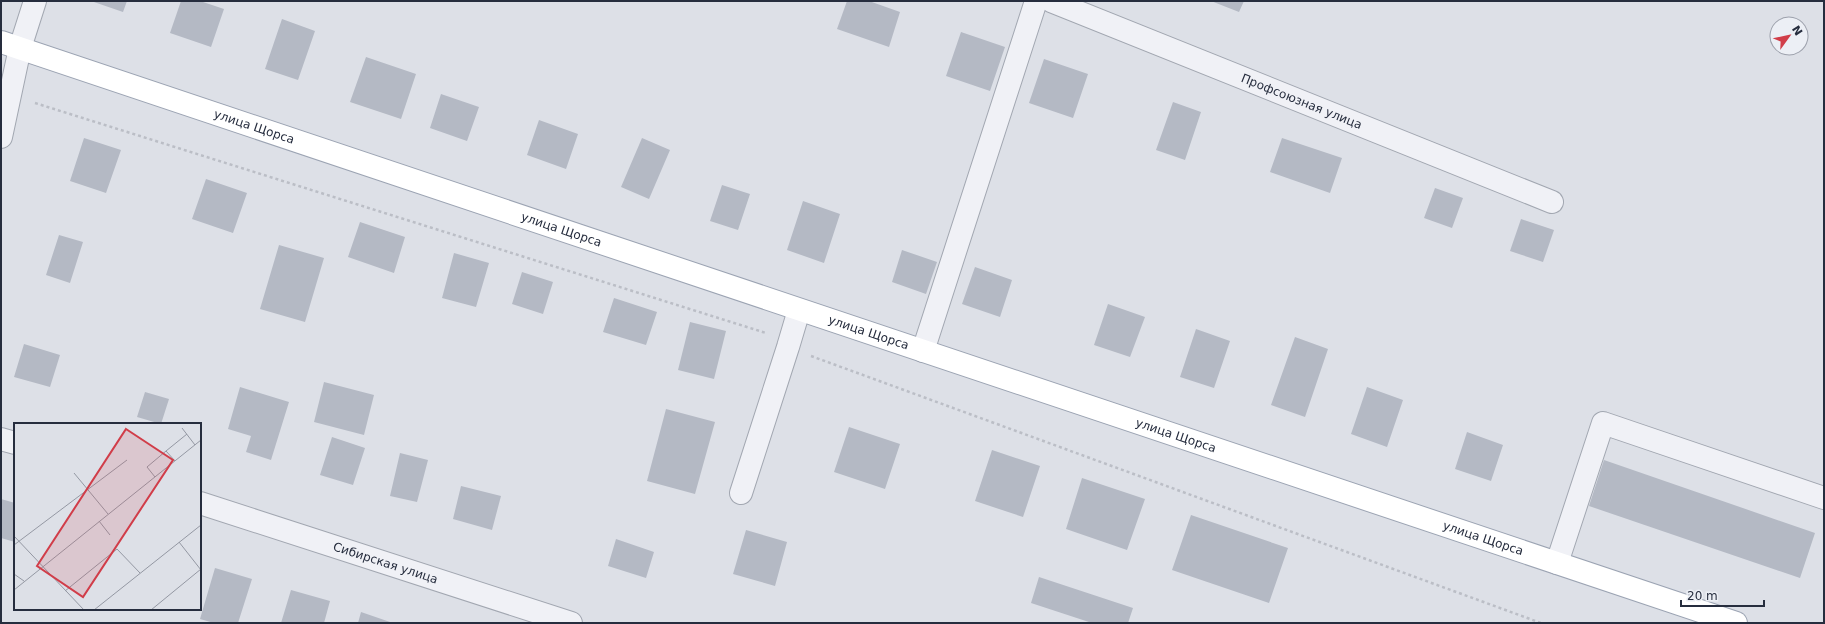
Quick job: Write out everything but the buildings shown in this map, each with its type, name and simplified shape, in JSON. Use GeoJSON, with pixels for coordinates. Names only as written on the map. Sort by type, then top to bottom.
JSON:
{"type":"FeatureCollection","features":[{"type":"Feature","properties":{"kind":"main road","name":"улица Щорса"},"geometry":{"type":"LineString","coordinates":[[11,45],[1736,623]]}},
{"type":"Feature","properties":{"kind":"street"},"geometry":{"type":"LineString","coordinates":[[1,137],[10,95],[11,45],[35,1]]}},
{"type":"Feature","properties":{"kind":"street"},"geometry":{"type":"LineString","coordinates":[[923,351],[1036,1]]}},
{"type":"Feature","properties":{"kind":"street","name":"Профсоюзная улица"},"geometry":{"type":"LineString","coordinates":[[1050,1],[1552,202]]}},
{"type":"Feature","properties":{"kind":"street"},"geometry":{"type":"LineString","coordinates":[[741,493],[799,310]]}},
{"type":"Feature","properties":{"kind":"street"},"geometry":{"type":"LineString","coordinates":[[1556,563],[1603,423],[1824,498]]}},
{"type":"Feature","properties":{"kind":"street"},"geometry":{"type":"LineString","coordinates":[[1,439],[14,443]]}},
{"type":"Feature","properties":{"kind":"street","name":"Сибирская улица"},"geometry":{"type":"LineString","coordinates":[[201,503],[570,623]]}},
{"type":"Feature","properties":{"kind":"path"},"geometry":{"type":"LineString","coordinates":[[10,95],[774,336],[788,348],[1541,623]]}}]}
